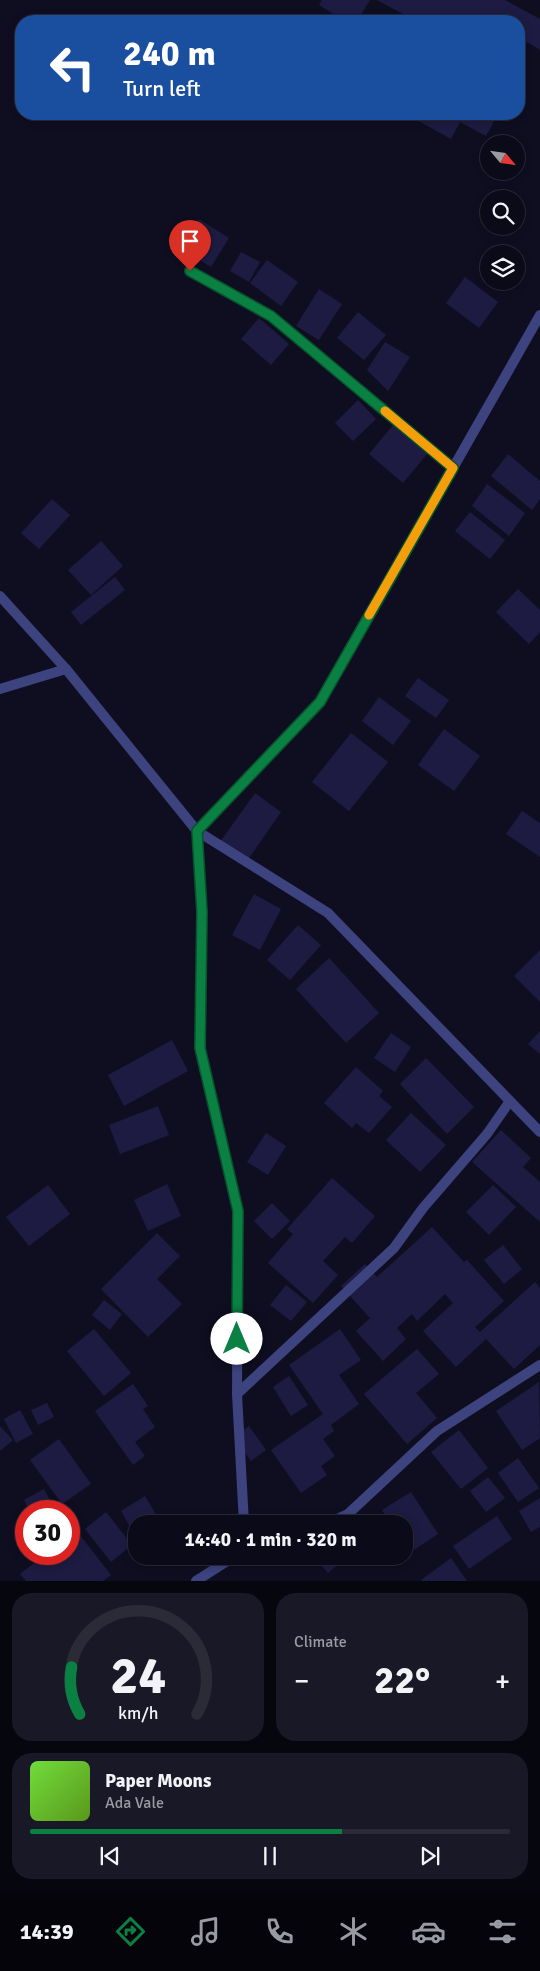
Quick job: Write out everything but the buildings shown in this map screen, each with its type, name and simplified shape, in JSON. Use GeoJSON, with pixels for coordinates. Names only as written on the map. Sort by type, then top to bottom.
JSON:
{"type":"FeatureCollection","features":[{"type":"Feature","properties":{"kind":"street"},"geometry":{"type":"LineString","coordinates":[[190,271],[271,316],[453,468]]}},
{"type":"Feature","properties":{"kind":"street"},"geometry":{"type":"LineString","coordinates":[[244,1515],[237,1394],[238,1211],[200,1048],[202,912],[197,831],[320,702],[540,315]]}},
{"type":"Feature","properties":{"kind":"street"},"geometry":{"type":"LineString","coordinates":[[0,596],[66,669],[197,831],[328,913],[540,1132]]}},
{"type":"Feature","properties":{"kind":"street"},"geometry":{"type":"LineString","coordinates":[[0,689],[66,669]]}},
{"type":"Feature","properties":{"kind":"street"},"geometry":{"type":"LineString","coordinates":[[237,1394],[394,1248],[423,1208],[487,1134],[510,1101]]}},
{"type":"Feature","properties":{"kind":"street"},"geometry":{"type":"LineString","coordinates":[[346,1515],[437,1431],[540,1365]]}},
{"type":"Feature","properties":{"kind":"street"},"geometry":{"type":"LineString","coordinates":[[196,1581],[221,1565]]}},
{"type":"Feature","properties":{"kind":"slow traffic"},"geometry":{"type":"LineString","coordinates":[[369,615],[453,468],[385,411]]}},
{"type":"Feature","properties":{"kind":"route"},"geometry":{"type":"LineString","coordinates":[[190,271],[271,316],[453,468],[320,702],[197,831],[202,912],[200,1048],[238,1211],[237,1339]]}}]}
